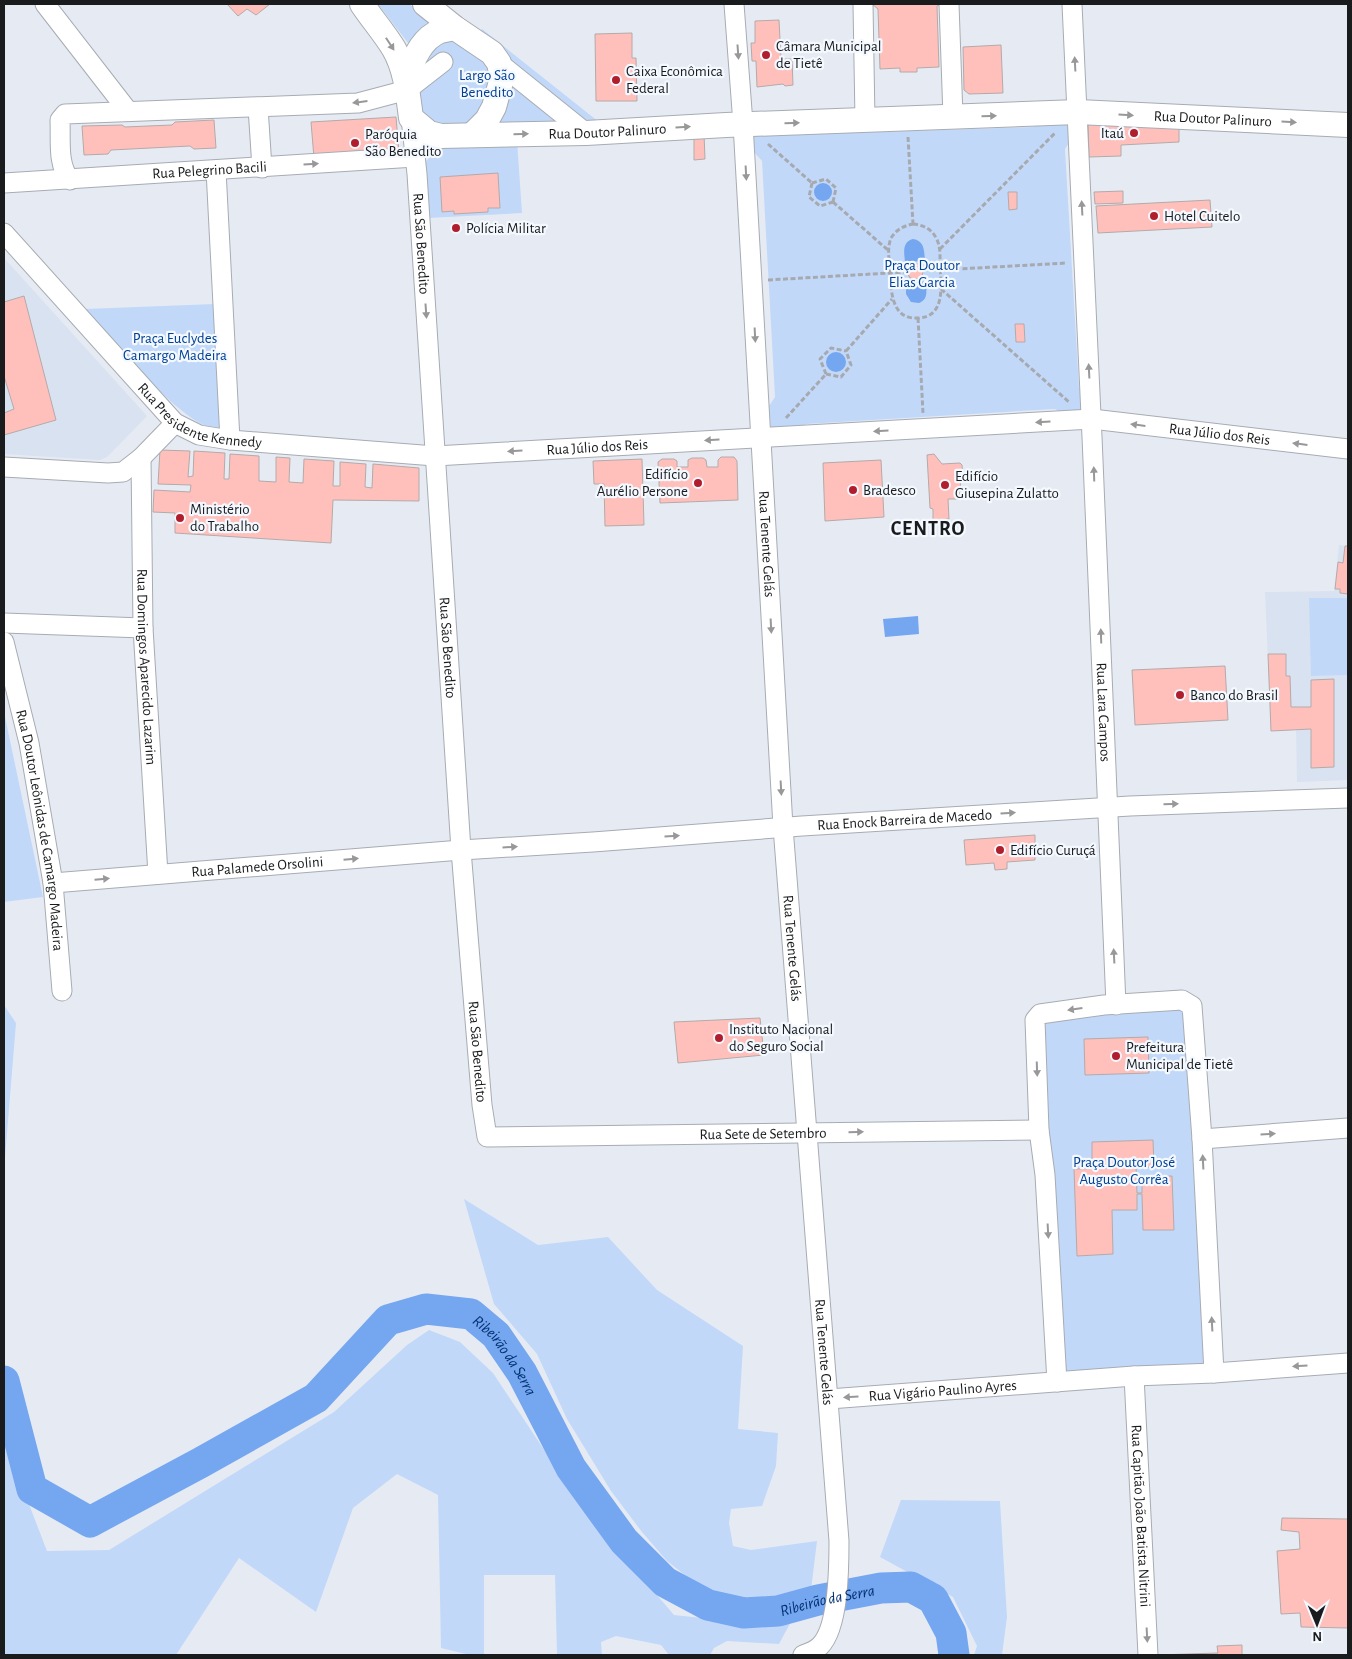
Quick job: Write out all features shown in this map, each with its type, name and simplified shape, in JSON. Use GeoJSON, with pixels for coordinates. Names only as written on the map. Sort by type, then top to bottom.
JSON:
{"type":"FeatureCollection","features":[{"type":"Feature","properties":{"kind":"main road"},"geometry":{"type":"LineString","coordinates":[[362,4],[394,49],[407,86],[411,118],[429,133],[441,136],[472,136],[487,120],[494,107],[502,78],[499,62],[492,53],[455,28],[425,4]]}},
{"type":"Feature","properties":{"kind":"main road"},"geometry":{"type":"LineString","coordinates":[[407,86],[412,61],[430,38],[439,32],[455,28]]}},
{"type":"Feature","properties":{"kind":"main road"},"geometry":{"type":"LineString","coordinates":[[743,124],[1078,112]]}},
{"type":"Feature","properties":{"kind":"main road","name":"Rua Doutor Palinuro"},"geometry":{"type":"LineString","coordinates":[[1078,112],[1348,125]]}},
{"type":"Feature","properties":{"kind":"main road","name":"Rua Doutor Palinuro"},"geometry":{"type":"LineString","coordinates":[[472,136],[586,133],[743,124]]}},
{"type":"Feature","properties":{"kind":"street"},"geometry":{"type":"LineString","coordinates":[[45,4],[128,112]]}},
{"type":"Feature","properties":{"kind":"street"},"geometry":{"type":"LineString","coordinates":[[734,4],[743,124],[761,437],[1092,419],[1072,4]]}},
{"type":"Feature","properties":{"kind":"street"},"geometry":{"type":"LineString","coordinates":[[862,4],[865,120]]}},
{"type":"Feature","properties":{"kind":"street"},"geometry":{"type":"LineString","coordinates":[[949,4],[953,117]]}},
{"type":"Feature","properties":{"kind":"street"},"geometry":{"type":"LineString","coordinates":[[70,180],[64,173],[62,164],[60,120],[69,113],[358,103],[407,86],[443,62]]}},
{"type":"Feature","properties":{"kind":"street"},"geometry":{"type":"LineString","coordinates":[[499,62],[586,133]]}},
{"type":"Feature","properties":{"kind":"street"},"geometry":{"type":"LineString","coordinates":[[258,107],[262,168]]}},
{"type":"Feature","properties":{"kind":"street"},"geometry":{"type":"LineString","coordinates":[[411,118],[415,158]]}},
{"type":"Feature","properties":{"kind":"street"},"geometry":{"type":"LineString","coordinates":[[415,158],[441,136]]}},
{"type":"Feature","properties":{"kind":"street","name":"Rua Pelegrino Bacili"},"geometry":{"type":"LineString","coordinates":[[4,183],[415,158]]}},
{"type":"Feature","properties":{"kind":"street","name":"Rua São Benedito"},"geometry":{"type":"LineString","coordinates":[[415,158],[461,850],[482,1105],[487,1137]]}},
{"type":"Feature","properties":{"kind":"street"},"geometry":{"type":"LineString","coordinates":[[216,170],[230,440]]}},
{"type":"Feature","properties":{"kind":"street","name":"Rua Presidente Kennedy"},"geometry":{"type":"LineString","coordinates":[[4,233],[175,423],[199,434],[230,440],[435,456]]}},
{"type":"Feature","properties":{"kind":"street","name":"Rua Júlio dos Reis"},"geometry":{"type":"LineString","coordinates":[[1092,419],[1348,449]]}},
{"type":"Feature","properties":{"kind":"street","name":"Rua Lara Campos"},"geometry":{"type":"LineString","coordinates":[[1092,419],[1116,1004]]}},
{"type":"Feature","properties":{"kind":"street"},"geometry":{"type":"LineString","coordinates":[[4,468],[108,473],[123,472],[141,458],[175,423]]}},
{"type":"Feature","properties":{"kind":"street","name":"Rua Júlio dos Reis"},"geometry":{"type":"LineString","coordinates":[[435,456],[761,437]]}},
{"type":"Feature","properties":{"kind":"street","name":"Rua Tenente Gelás"},"geometry":{"type":"LineString","coordinates":[[761,437],[783,827],[840,1541],[839,1576],[835,1608],[827,1637],[814,1653]]}},
{"type":"Feature","properties":{"kind":"street","name":"Rua Domingos Aparecido Lazarim"},"geometry":{"type":"LineString","coordinates":[[141,458],[144,628],[158,874]]}},
{"type":"Feature","properties":{"kind":"street"},"geometry":{"type":"LineString","coordinates":[[4,622],[144,628]]}},
{"type":"Feature","properties":{"kind":"street","name":"Rua Doutor Leônidas de Camargo Madeira"},"geometry":{"type":"LineString","coordinates":[[4,642],[29,743],[53,883],[62,991]]}},
{"type":"Feature","properties":{"kind":"street","name":"Rua Enock Barreira de Macedo"},"geometry":{"type":"LineString","coordinates":[[461,850],[783,827],[1108,807],[1348,798]]}},
{"type":"Feature","properties":{"kind":"street","name":"Rua Palamede Orsolini"},"geometry":{"type":"LineString","coordinates":[[53,883],[461,850]]}},
{"type":"Feature","properties":{"kind":"street"},"geometry":{"type":"LineString","coordinates":[[1214,1373],[1202,1139],[1192,1006],[1182,1000],[1116,1004],[1040,1014],[1035,1020],[1039,1130],[1045,1175],[1057,1382],[1134,1376],[1214,1373],[1348,1363]]}},
{"type":"Feature","properties":{"kind":"street"},"geometry":{"type":"LineString","coordinates":[[1202,1139],[1348,1128]]}},
{"type":"Feature","properties":{"kind":"street","name":"Rua Sete de Setembro"},"geometry":{"type":"LineString","coordinates":[[487,1137],[1039,1130]]}},
{"type":"Feature","properties":{"kind":"street","name":"Rua Capitão João Batista Nitrini"},"geometry":{"type":"LineString","coordinates":[[1134,1376],[1148,1655]]}},
{"type":"Feature","properties":{"kind":"street","name":"Rua Vigário Paulino Ayres"},"geometry":{"type":"LineString","coordinates":[[829,1399],[1057,1382]]}},
{"type":"Feature","properties":{"kind":"path"},"geometry":{"type":"LineString","coordinates":[[939,250],[1078,112]]}},
{"type":"Feature","properties":{"kind":"path"},"geometry":{"type":"LineString","coordinates":[[907,119],[913,224]]}},
{"type":"Feature","properties":{"kind":"path"},"geometry":{"type":"LineString","coordinates":[[743,124],[812,183]]}},
{"type":"Feature","properties":{"kind":"path"},"geometry":{"type":"LineString","coordinates":[[812,183],[826,179],[831,183],[836,188],[834,202]]}},
{"type":"Feature","properties":{"kind":"path"},"geometry":{"type":"LineString","coordinates":[[812,183],[809,197],[820,206],[834,202]]}},
{"type":"Feature","properties":{"kind":"path"},"geometry":{"type":"LineString","coordinates":[[834,202],[889,251]]}},
{"type":"Feature","properties":{"kind":"path"},"geometry":{"type":"LineString","coordinates":[[913,224],[931,230],[937,238],[942,289],[940,302],[935,310],[928,316],[918,318],[908,317],[900,312],[892,300],[890,273],[890,241],[895,232],[913,224]]}},
{"type":"Feature","properties":{"kind":"path"},"geometry":{"type":"LineString","coordinates":[[940,270],[1085,262]]}},
{"type":"Feature","properties":{"kind":"path"},"geometry":{"type":"LineString","coordinates":[[752,281],[907,272]]}},
{"type":"Feature","properties":{"kind":"path"},"geometry":{"type":"LineString","coordinates":[[942,289],[1068,401],[1092,419]]}},
{"type":"Feature","properties":{"kind":"path"},"geometry":{"type":"LineString","coordinates":[[846,351],[892,300]]}},
{"type":"Feature","properties":{"kind":"path"},"geometry":{"type":"LineString","coordinates":[[918,318],[924,428]]}},
{"type":"Feature","properties":{"kind":"path"},"geometry":{"type":"LineString","coordinates":[[826,374],[820,359],[831,348],[846,351]]}},
{"type":"Feature","properties":{"kind":"path"},"geometry":{"type":"LineString","coordinates":[[826,374],[840,377],[851,365],[846,351]]}},
{"type":"Feature","properties":{"kind":"path"},"geometry":{"type":"LineString","coordinates":[[761,437],[786,418],[826,374]]}},
{"type":"Feature","properties":{"kind":"shaded area"},"geometry":{"type":"Polygon","coordinates":[[[4,258],[147,416],[107,457],[100,460],[4,454],[4,258]]]}},
{"type":"Feature","properties":{"kind":"shaded area"},"geometry":{"type":"Polygon","coordinates":[[[1339,545],[1348,546],[1348,780],[1297,782],[1296,730],[1271,731],[1265,592],[1334,591],[1339,545]]]}},
{"type":"Feature","properties":{"kind":"green space","name":"Largo São Benedito"},"geometry":{"type":"Polygon","coordinates":[[[378,4],[409,4],[467,49],[482,29],[599,122],[441,125],[429,121],[420,114],[407,60],[408,43],[378,4]]]}},
{"type":"Feature","properties":{"kind":"green space","name":"Praça Doutor Elias Garcia"},"geometry":{"type":"Polygon","coordinates":[[[1043,121],[1069,124],[1070,141],[1065,149],[1079,388],[1085,395],[1083,411],[1063,414],[1055,409],[806,424],[797,432],[771,429],[769,406],[775,397],[762,161],[754,152],[754,135],[772,130],[784,135],[1033,127],[1043,121]]]}},
{"type":"Feature","properties":{"kind":"green space"},"geometry":{"type":"Polygon","coordinates":[[[517,140],[522,213],[428,218],[425,162],[444,144],[517,140]]]}},
{"type":"Feature","properties":{"kind":"green space","name":"Praça Euclydes Camargo Madeira"},"geometry":{"type":"Polygon","coordinates":[[[214,304],[219,428],[205,426],[188,416],[149,380],[85,309],[214,304]]]}},
{"type":"Feature","properties":{"kind":"green space"},"geometry":{"type":"Polygon","coordinates":[[[1309,598],[1348,598],[1348,675],[1311,676],[1309,598]]]}},
{"type":"Feature","properties":{"kind":"green space"},"geometry":{"type":"Polygon","coordinates":[[[4,712],[43,897],[4,902],[4,712]]]}},
{"type":"Feature","properties":{"kind":"green space"},"geometry":{"type":"Polygon","coordinates":[[[4,1005],[16,1023],[4,1170],[4,1005]]]}},
{"type":"Feature","properties":{"kind":"green space","name":"Praça Doutor José Augusto Corrêa"},"geometry":{"type":"Polygon","coordinates":[[[1189,1008],[1212,1368],[1060,1375],[1038,1019],[1189,1008]]]}},
{"type":"Feature","properties":{"kind":"green space"},"geometry":{"type":"Polygon","coordinates":[[[464,1199],[538,1245],[608,1237],[657,1290],[743,1346],[738,1429],[778,1433],[776,1466],[762,1506],[731,1509],[729,1523],[733,1546],[751,1550],[817,1541],[811,1590],[746,1603],[704,1590],[667,1561],[611,1491],[567,1419],[537,1354],[494,1304],[464,1199]]]}},
{"type":"Feature","properties":{"kind":"green space"},"geometry":{"type":"Polygon","coordinates":[[[429,1330],[460,1342],[493,1373],[582,1507],[674,1615],[750,1623],[794,1616],[779,1644],[727,1641],[714,1648],[710,1655],[669,1655],[661,1645],[616,1636],[601,1642],[602,1655],[557,1655],[555,1575],[484,1575],[484,1655],[470,1655],[441,1648],[438,1495],[397,1474],[353,1508],[316,1612],[239,1558],[176,1655],[4,1655],[4,1439],[47,1551],[109,1550],[334,1412],[407,1345],[429,1330]]]}},
{"type":"Feature","properties":{"kind":"green space"},"geometry":{"type":"Polygon","coordinates":[[[901,1500],[1000,1501],[1007,1617],[1002,1655],[974,1655],[977,1646],[953,1597],[880,1557],[901,1500]]]}},
{"type":"Feature","properties":{"kind":"water"},"geometry":{"type":"Polygon","coordinates":[[[819,183],[827,183],[832,188],[830,199],[819,201],[814,196],[814,188],[819,183]]]}},
{"type":"Feature","properties":{"kind":"water"},"geometry":{"type":"Polygon","coordinates":[[[913,239],[922,244],[925,261],[905,262],[905,245],[909,240],[913,239]]]}},
{"type":"Feature","properties":{"kind":"water"},"geometry":{"type":"Polygon","coordinates":[[[926,281],[924,299],[919,303],[911,302],[906,294],[906,282],[926,281]]]}},
{"type":"Feature","properties":{"kind":"water"},"geometry":{"type":"Polygon","coordinates":[[[832,352],[840,352],[846,358],[846,366],[840,372],[832,372],[826,366],[826,358],[832,352]]]}},
{"type":"Feature","properties":{"kind":"water"},"geometry":{"type":"Polygon","coordinates":[[[918,616],[919,634],[885,637],[883,619],[918,616]]]}},
{"type":"Feature","properties":{"kind":"building"},"geometry":{"type":"Polygon","coordinates":[[[227,4],[270,4],[256,15],[247,9],[238,16],[227,4]]]}},
{"type":"Feature","properties":{"kind":"building"},"geometry":{"type":"Polygon","coordinates":[[[872,4],[941,4],[937,6],[939,67],[917,68],[917,72],[900,72],[900,68],[880,69],[878,9],[872,4]]]}},
{"type":"Feature","properties":{"kind":"building","name":"Câmara Municipal de Tietê"},"geometry":{"type":"Polygon","coordinates":[[[779,20],[781,59],[792,59],[793,85],[785,86],[783,84],[757,87],[756,61],[752,61],[751,43],[755,43],[755,21],[779,20]]]}},
{"type":"Feature","properties":{"kind":"building","name":"Caixa Econômica Federal"},"geometry":{"type":"Polygon","coordinates":[[[632,33],[632,58],[636,58],[637,101],[596,101],[595,34],[632,33]]]}},
{"type":"Feature","properties":{"kind":"building"},"geometry":{"type":"Polygon","coordinates":[[[1001,45],[1003,93],[969,94],[964,90],[963,47],[1001,45]]]}},
{"type":"Feature","properties":{"kind":"building","name":"Paróquia São Benedito"},"geometry":{"type":"Polygon","coordinates":[[[396,117],[399,152],[314,158],[311,122],[396,117]]]}},
{"type":"Feature","properties":{"kind":"building"},"geometry":{"type":"Polygon","coordinates":[[[214,120],[216,148],[194,149],[190,146],[111,150],[108,154],[84,155],[82,126],[172,125],[175,122],[214,120]]]}},
{"type":"Feature","properties":{"kind":"building","name":"Itaú"},"geometry":{"type":"Polygon","coordinates":[[[1088,122],[1179,125],[1179,142],[1121,145],[1121,156],[1089,157],[1088,122]]]}},
{"type":"Feature","properties":{"kind":"building"},"geometry":{"type":"Polygon","coordinates":[[[704,134],[705,159],[694,160],[694,135],[704,134]]]}},
{"type":"Feature","properties":{"kind":"building"},"geometry":{"type":"Polygon","coordinates":[[[498,173],[500,208],[488,208],[488,212],[454,214],[454,211],[442,212],[440,177],[498,173]]]}},
{"type":"Feature","properties":{"kind":"building"},"geometry":{"type":"Polygon","coordinates":[[[1123,191],[1123,203],[1095,204],[1094,192],[1123,191]]]}},
{"type":"Feature","properties":{"kind":"building"},"geometry":{"type":"Polygon","coordinates":[[[1008,192],[1017,192],[1017,209],[1009,210],[1008,192]]]}},
{"type":"Feature","properties":{"kind":"building","name":"Hotel Cuitelo"},"geometry":{"type":"Polygon","coordinates":[[[1210,200],[1212,227],[1098,233],[1096,206],[1210,200]]]}},
{"type":"Feature","properties":{"kind":"building"},"geometry":{"type":"Polygon","coordinates":[[[915,263],[921,265],[923,271],[922,277],[916,279],[910,278],[907,272],[909,265],[915,263]]]}},
{"type":"Feature","properties":{"kind":"building"},"geometry":{"type":"Polygon","coordinates":[[[24,296],[56,420],[4,435],[4,413],[14,409],[4,376],[4,302],[24,296]]]}},
{"type":"Feature","properties":{"kind":"building"},"geometry":{"type":"Polygon","coordinates":[[[1015,324],[1024,324],[1025,342],[1016,342],[1015,324]]]}},
{"type":"Feature","properties":{"kind":"building"},"geometry":{"type":"Polygon","coordinates":[[[160,450],[190,451],[188,477],[193,476],[194,451],[225,453],[224,479],[229,479],[230,454],[259,456],[259,481],[276,482],[276,457],[290,458],[289,482],[303,483],[304,459],[334,461],[333,486],[340,486],[340,462],[366,464],[365,487],[372,488],[373,464],[419,468],[419,501],[333,500],[331,543],[175,533],[175,513],[153,512],[154,490],[190,492],[191,485],[158,484],[160,450]]]}},
{"type":"Feature","properties":{"kind":"building","name":"Edifício Giusepina Zulatto"},"geometry":{"type":"Polygon","coordinates":[[[934,454],[942,464],[960,463],[962,465],[963,476],[959,499],[948,499],[949,519],[933,520],[933,509],[930,508],[927,455],[934,454]]]}},
{"type":"Feature","properties":{"kind":"building","name":"Edifício Aurélio Persone"},"geometry":{"type":"Polygon","coordinates":[[[721,457],[734,457],[737,461],[738,500],[660,503],[658,462],[662,459],[674,459],[677,461],[677,467],[688,467],[688,460],[703,458],[706,460],[707,467],[718,467],[718,460],[721,457]]]}},
{"type":"Feature","properties":{"kind":"building"},"geometry":{"type":"Polygon","coordinates":[[[642,459],[644,525],[605,526],[604,484],[594,484],[593,461],[642,459]]]}},
{"type":"Feature","properties":{"kind":"building","name":"Bradesco"},"geometry":{"type":"Polygon","coordinates":[[[881,460],[884,517],[825,521],[823,463],[881,460]]]}},
{"type":"Feature","properties":{"kind":"building"},"geometry":{"type":"Polygon","coordinates":[[[1345,546],[1348,546],[1348,594],[1340,593],[1340,589],[1335,589],[1338,562],[1343,563],[1345,546]]]}},
{"type":"Feature","properties":{"kind":"building"},"geometry":{"type":"Polygon","coordinates":[[[1268,654],[1286,654],[1286,676],[1290,676],[1291,707],[1311,707],[1311,680],[1334,679],[1334,767],[1311,768],[1311,729],[1271,731],[1268,654]]]}},
{"type":"Feature","properties":{"kind":"building","name":"Banco do Brasil"},"geometry":{"type":"Polygon","coordinates":[[[1225,666],[1228,720],[1135,725],[1132,670],[1225,666]]]}},
{"type":"Feature","properties":{"kind":"building","name":"Edifício Curuçá"},"geometry":{"type":"Polygon","coordinates":[[[1035,835],[1035,860],[1007,862],[1007,869],[995,870],[994,863],[966,865],[964,840],[1035,835]]]}},
{"type":"Feature","properties":{"kind":"building","name":"Instituto Nacional do Seguro Social"},"geometry":{"type":"Polygon","coordinates":[[[760,1018],[764,1055],[678,1063],[674,1022],[760,1018]]]}},
{"type":"Feature","properties":{"kind":"building","name":"Prefeitura Municipal de Tietê"},"geometry":{"type":"Polygon","coordinates":[[[1148,1037],[1149,1073],[1085,1075],[1084,1039],[1148,1037]]]}},
{"type":"Feature","properties":{"kind":"building"},"geometry":{"type":"Polygon","coordinates":[[[1153,1140],[1154,1167],[1136,1167],[1137,1193],[1142,1193],[1142,1177],[1172,1176],[1174,1230],[1143,1230],[1142,1194],[1137,1194],[1137,1210],[1112,1210],[1113,1254],[1077,1256],[1074,1169],[1114,1168],[1114,1164],[1092,1165],[1092,1142],[1153,1140]]]}},
{"type":"Feature","properties":{"kind":"building"},"geometry":{"type":"Polygon","coordinates":[[[1282,1518],[1348,1519],[1348,1628],[1301,1627],[1300,1613],[1281,1614],[1277,1551],[1300,1549],[1299,1532],[1281,1530],[1282,1518]]]}},
{"type":"Feature","properties":{"kind":"building"},"geometry":{"type":"Polygon","coordinates":[[[1242,1645],[1242,1655],[1157,1655],[1218,1653],[1217,1646],[1242,1645]]]}},
{"type":"Feature","properties":{"kind":"waterway","name":"Ribeirão da Serra"},"geometry":{"type":"LineString","coordinates":[[4,1381],[32,1489],[90,1522],[316,1398],[388,1320],[426,1309],[471,1314],[496,1335],[522,1373],[571,1468],[624,1541],[665,1582],[708,1605],[744,1613],[778,1611],[818,1600],[881,1588],[911,1587],[933,1599],[951,1633],[954,1655]]}},
{"type":"Feature","properties":{"kind":"place","name":"Câmara Municipal de Tietê"},"geometry":{"type":"Point","coordinates":[766,55]}},
{"type":"Feature","properties":{"kind":"place","name":"Caixa Econômica Federal"},"geometry":{"type":"Point","coordinates":[616,80]}},
{"type":"Feature","properties":{"kind":"place","name":"Itaú"},"geometry":{"type":"Point","coordinates":[1134,133]}},
{"type":"Feature","properties":{"kind":"place","name":"Paróquia São Benedito"},"geometry":{"type":"Point","coordinates":[355,143]}},
{"type":"Feature","properties":{"kind":"place","name":"Hotel Cuitelo"},"geometry":{"type":"Point","coordinates":[1154,216]}},
{"type":"Feature","properties":{"kind":"place","name":"Polícia Militar"},"geometry":{"type":"Point","coordinates":[456,228]}},
{"type":"Feature","properties":{"kind":"place","name":"Edifício Aurélio Persone"},"geometry":{"type":"Point","coordinates":[698,483]}},
{"type":"Feature","properties":{"kind":"place","name":"Edifício Giusepina Zulatto"},"geometry":{"type":"Point","coordinates":[945,485]}},
{"type":"Feature","properties":{"kind":"place","name":"Bradesco"},"geometry":{"type":"Point","coordinates":[853,490]}},
{"type":"Feature","properties":{"kind":"place","name":"Ministério do Trabalho"},"geometry":{"type":"Point","coordinates":[180,518]}},
{"type":"Feature","properties":{"kind":"place","name":"Banco do Brasil"},"geometry":{"type":"Point","coordinates":[1180,695]}},
{"type":"Feature","properties":{"kind":"place","name":"Edifício Curuçá"},"geometry":{"type":"Point","coordinates":[1000,850]}},
{"type":"Feature","properties":{"kind":"place","name":"Instituto Nacional do Seguro Social"},"geometry":{"type":"Point","coordinates":[719,1038]}},
{"type":"Feature","properties":{"kind":"place","name":"Prefeitura Municipal de Tietê"},"geometry":{"type":"Point","coordinates":[1116,1056]}},
{"type":"Feature","properties":{"kind":"district","name":"CENTRO"},"geometry":{"type":"Point","coordinates":[928,528]}}]}
